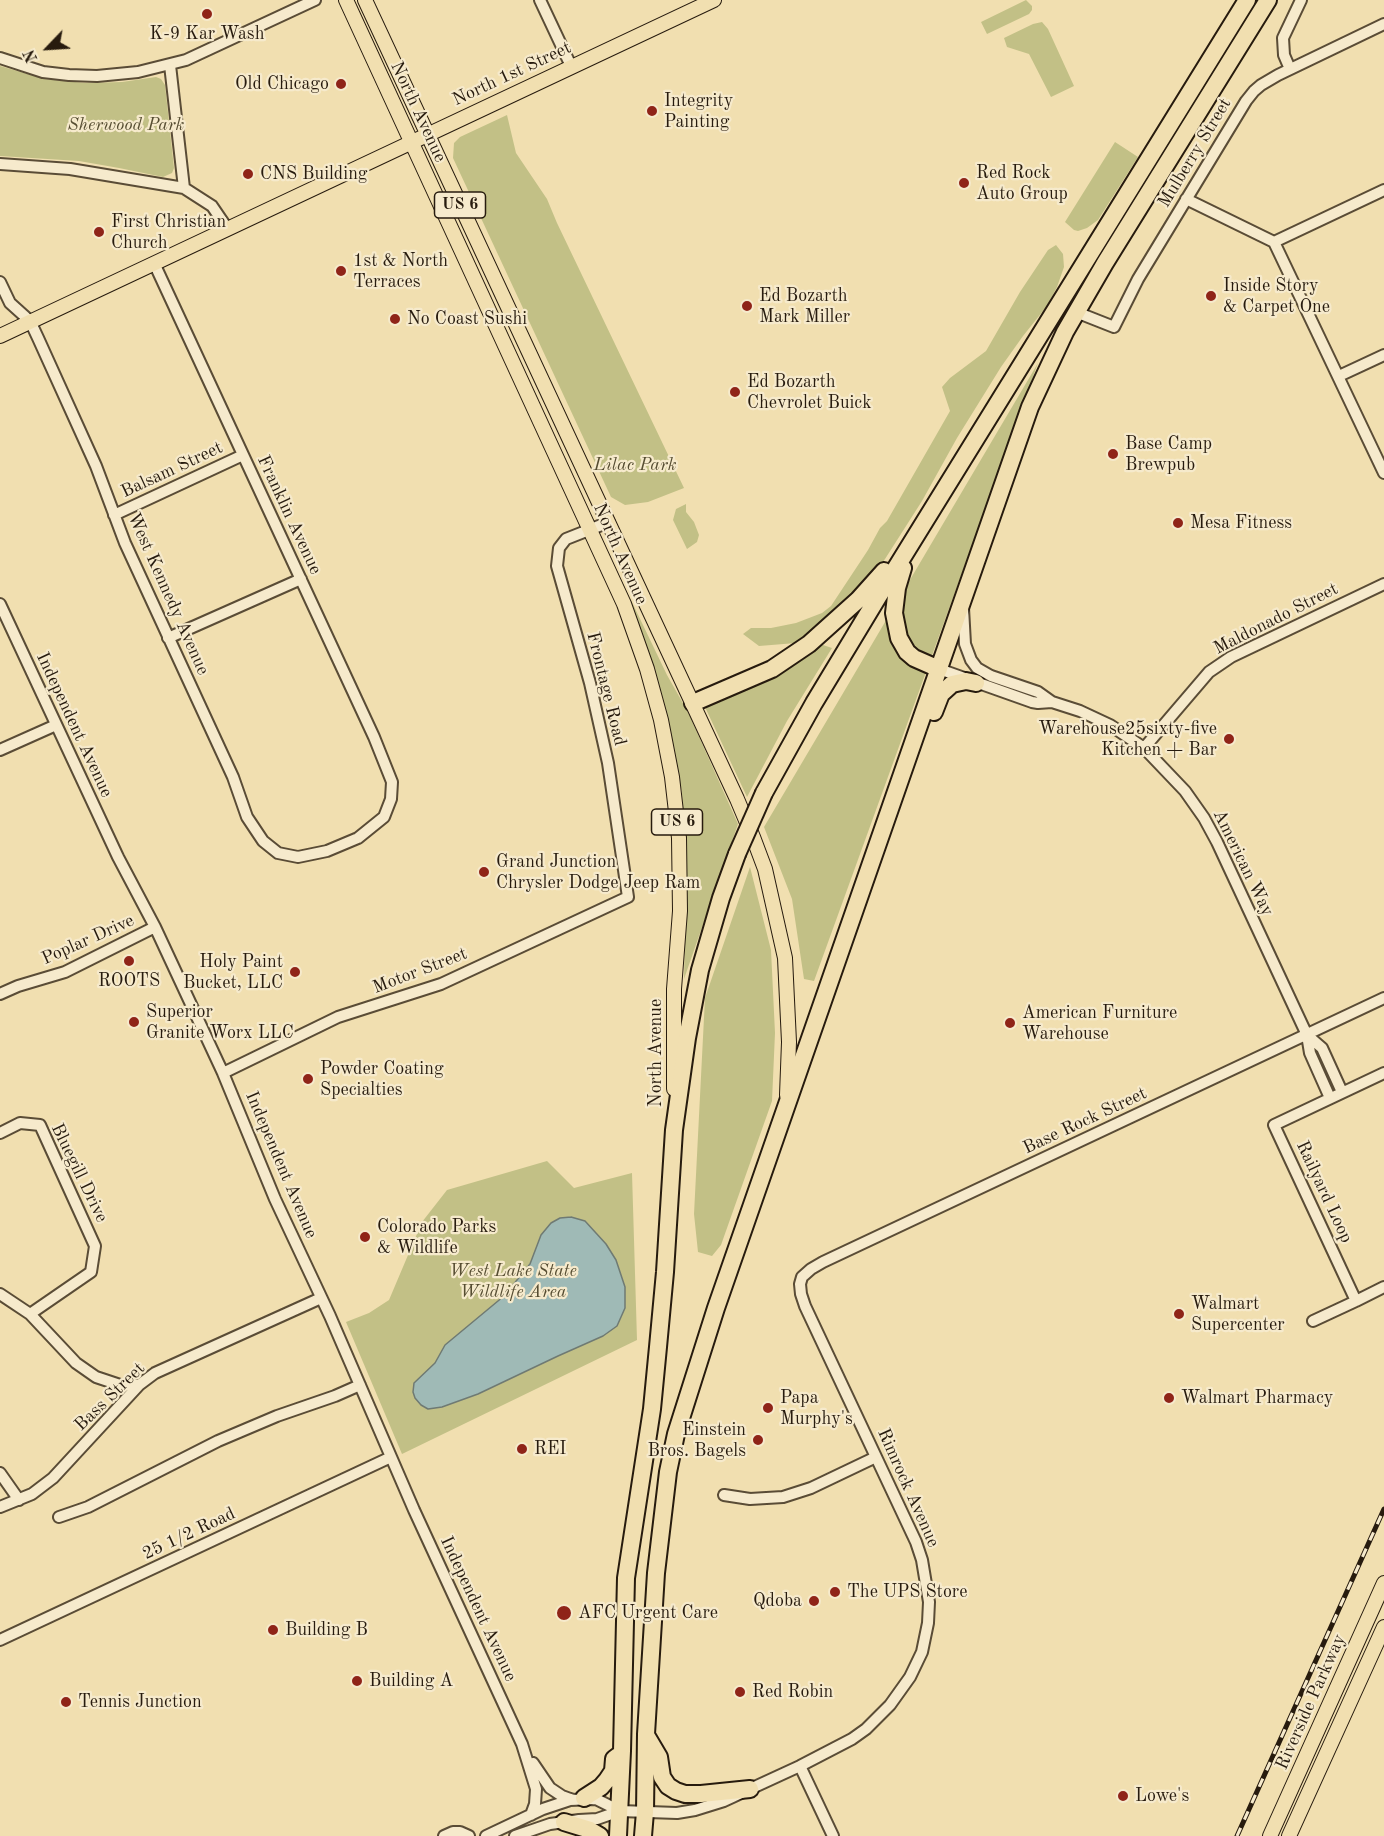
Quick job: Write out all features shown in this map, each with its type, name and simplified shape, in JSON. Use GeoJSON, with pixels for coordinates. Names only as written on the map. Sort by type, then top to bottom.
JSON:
{"type":"FeatureCollection","features":[{"type":"Feature","properties":{"kind":"highway"},"geometry":{"type":"LineString","coordinates":[[618,1836],[626,1578],[652,1409],[665,1272],[674,1130],[698,981],[721,898],[737,854],[764,793],[814,703],[911,542],[1247,0]]}},
{"type":"Feature","properties":{"kind":"highway"},"geometry":{"type":"LineString","coordinates":[[643,1836],[646,1734],[657,1562],[668,1472],[676,1434],[716,1308],[1030,406],[1076,312],[1268,0]]}},
{"type":"Feature","properties":{"kind":"highway"},"geometry":{"type":"LineString","coordinates":[[911,542],[897,588],[894,613],[896,630],[902,645],[914,658],[939,669]]}},
{"type":"Feature","properties":{"kind":"highway"},"geometry":{"type":"LineString","coordinates":[[693,703],[771,669],[809,644],[858,600],[911,542]]}},
{"type":"Feature","properties":{"kind":"highway"},"geometry":{"type":"LineString","coordinates":[[888,813],[902,798],[908,786],[942,694],[952,684],[976,682]]}},
{"type":"Feature","properties":{"kind":"highway"},"geometry":{"type":"LineString","coordinates":[[646,1734],[658,1757],[662,1777],[676,1791],[685,1794],[701,1794],[750,1789]]}},
{"type":"Feature","properties":{"kind":"highway"},"geometry":{"type":"LineString","coordinates":[[579,1799],[596,1791],[607,1780],[613,1771],[614,1759],[622,1751]]}},
{"type":"Feature","properties":{"kind":"highway"},"geometry":{"type":"LineString","coordinates":[[564,1822],[590,1830],[600,1836]]}},
{"type":"Feature","properties":{"kind":"main road","name":"North Avenue"},"geometry":{"type":"LineString","coordinates":[[346,0],[624,604],[647,669],[661,720],[672,777],[679,838],[680,911],[674,989],[674,1130]]}},
{"type":"Feature","properties":{"kind":"main road"},"geometry":{"type":"LineString","coordinates":[[357,0],[375,38],[387,48]]}},
{"type":"Feature","properties":{"kind":"main road","name":"North Avenue"},"geometry":{"type":"LineString","coordinates":[[365,0],[693,703],[753,837],[765,869],[785,958],[789,1041],[786,1106]]}},
{"type":"Feature","properties":{"kind":"main road","name":"North 1st Street"},"geometry":{"type":"LineString","coordinates":[[0,336],[713,0]]}},
{"type":"Feature","properties":{"kind":"main road","name":"Riverside Parkway"},"geometry":{"type":"LineString","coordinates":[[1270,1836],[1384,1583]]}},
{"type":"Feature","properties":{"kind":"main road","name":"Riverside Parkway"},"geometry":{"type":"LineString","coordinates":[[1289,1836],[1384,1627]]}},
{"type":"Feature","properties":{"kind":"main road"},"geometry":{"type":"LineString","coordinates":[[1311,1746],[1327,1753]]}},
{"type":"Feature","properties":{"kind":"street"},"geometry":{"type":"LineString","coordinates":[[0,58],[43,72],[69,75],[118,75],[186,60],[315,0]]}},
{"type":"Feature","properties":{"kind":"street"},"geometry":{"type":"LineString","coordinates":[[540,0],[571,66]]}},
{"type":"Feature","properties":{"kind":"street"},"geometry":{"type":"LineString","coordinates":[[1290,69],[1284,56],[1283,38],[1302,0]]}},
{"type":"Feature","properties":{"kind":"street","name":"Mulberry Street"},"geometry":{"type":"LineString","coordinates":[[1076,312],[1114,327],[1138,279],[1246,100],[1261,85],[1384,24]]}},
{"type":"Feature","properties":{"kind":"street"},"geometry":{"type":"LineString","coordinates":[[170,65],[184,188]]}},
{"type":"Feature","properties":{"kind":"street"},"geometry":{"type":"LineString","coordinates":[[0,164],[70,170],[184,188],[212,206],[227,228]]}},
{"type":"Feature","properties":{"kind":"street"},"geometry":{"type":"LineString","coordinates":[[1275,242],[1384,190]]}},
{"type":"Feature","properties":{"kind":"street"},"geometry":{"type":"LineString","coordinates":[[1186,199],[1275,242],[1384,473]]}},
{"type":"Feature","properties":{"kind":"street","name":"Franklin Avenue"},"geometry":{"type":"LineString","coordinates":[[154,263],[374,737],[392,782],[391,799],[384,817],[372,828],[358,838],[327,851],[298,856]]}},
{"type":"Feature","properties":{"kind":"street"},"geometry":{"type":"LineString","coordinates":[[0,282],[10,303],[30,321]]}},
{"type":"Feature","properties":{"kind":"street","name":"West Kennedy Avenue"},"geometry":{"type":"LineString","coordinates":[[30,321],[96,466],[125,543],[233,777],[248,817],[263,841],[278,854],[298,856]]}},
{"type":"Feature","properties":{"kind":"street"},"geometry":{"type":"LineString","coordinates":[[1339,376],[1384,355]]}},
{"type":"Feature","properties":{"kind":"street","name":"Balsam Street"},"geometry":{"type":"LineString","coordinates":[[114,515],[243,456]]}},
{"type":"Feature","properties":{"kind":"street","name":"Frontage Road"},"geometry":{"type":"LineString","coordinates":[[609,522],[566,539],[557,553],[557,566],[590,683],[608,763],[628,897]]}},
{"type":"Feature","properties":{"kind":"street"},"geometry":{"type":"LineString","coordinates":[[168,638],[301,579]]}},
{"type":"Feature","properties":{"kind":"street","name":"Maldonado Street"},"geometry":{"type":"LineString","coordinates":[[1144,748],[1209,672],[1231,657],[1384,584]]}},
{"type":"Feature","properties":{"kind":"street","name":"American Way"},"geometry":{"type":"LineString","coordinates":[[962,599],[965,644],[977,668],[991,676],[1038,692],[1052,702],[1094,717],[1122,732],[1144,748],[1174,778],[1204,818],[1217,842],[1307,1035]]}},
{"type":"Feature","properties":{"kind":"street","name":"Independent Avenue"},"geometry":{"type":"LineString","coordinates":[[0,604],[118,857],[155,927],[223,1073],[275,1199],[522,1744],[536,1789],[535,1804],[531,1815]]}},
{"type":"Feature","properties":{"kind":"street","name":"American Way"},"geometry":{"type":"LineString","coordinates":[[939,669],[1032,702],[1052,702]]}},
{"type":"Feature","properties":{"kind":"street"},"geometry":{"type":"LineString","coordinates":[[0,750],[56,725]]}},
{"type":"Feature","properties":{"kind":"street","name":"Motor Street"},"geometry":{"type":"LineString","coordinates":[[223,1073],[338,1017],[441,984],[628,897]]}},
{"type":"Feature","properties":{"kind":"street","name":"Poplar Drive"},"geometry":{"type":"LineString","coordinates":[[0,994],[18,986],[65,972],[155,927]]}},
{"type":"Feature","properties":{"kind":"street","name":"Base Rock Street"},"geometry":{"type":"LineString","coordinates":[[802,1277],[823,1262],[1384,998]]}},
{"type":"Feature","properties":{"kind":"street"},"geometry":{"type":"LineString","coordinates":[[1307,1035],[1322,1048],[1342,1092]]}},
{"type":"Feature","properties":{"kind":"street"},"geometry":{"type":"LineString","coordinates":[[1307,1035],[1310,1053],[1330,1098]]}},
{"type":"Feature","properties":{"kind":"street","name":"Railyard Loop"},"geometry":{"type":"LineString","coordinates":[[1356,1301],[1275,1125],[1384,1073]]}},
{"type":"Feature","properties":{"kind":"street","name":"Bluegill Drive"},"geometry":{"type":"LineString","coordinates":[[0,1133],[20,1123],[40,1125],[96,1246],[91,1272],[30,1314]]}},
{"type":"Feature","properties":{"kind":"street","name":"Rimrock Avenue"},"geometry":{"type":"LineString","coordinates":[[620,1811],[664,1814],[695,1810],[750,1789],[852,1739],[866,1729],[890,1705],[910,1677],[922,1652],[929,1602],[922,1560],[916,1542],[805,1306],[801,1294],[802,1277]]}},
{"type":"Feature","properties":{"kind":"street"},"geometry":{"type":"LineString","coordinates":[[1314,1321],[1384,1287]]}},
{"type":"Feature","properties":{"kind":"street"},"geometry":{"type":"LineString","coordinates":[[0,1294],[30,1314],[76,1363],[96,1377],[120,1385],[139,1385]]}},
{"type":"Feature","properties":{"kind":"street","name":"Bass Street"},"geometry":{"type":"LineString","coordinates":[[1,1510],[32,1494],[53,1478],[139,1385],[155,1373],[321,1298]]}},
{"type":"Feature","properties":{"kind":"street"},"geometry":{"type":"LineString","coordinates":[[59,1517],[88,1508],[218,1441],[360,1385]]}},
{"type":"Feature","properties":{"kind":"street","name":"25 1/2 Road"},"geometry":{"type":"LineString","coordinates":[[0,1640],[391,1457]]}},
{"type":"Feature","properties":{"kind":"street"},"geometry":{"type":"LineString","coordinates":[[724,1495],[750,1499],[783,1497],[811,1488],[876,1457]]}},
{"type":"Feature","properties":{"kind":"street"},"geometry":{"type":"LineString","coordinates":[[0,1473],[19,1500]]}},
{"type":"Feature","properties":{"kind":"street","name":"Independent Avenue"},"geometry":{"type":"LineString","coordinates":[[522,1744],[550,1788],[561,1796],[596,1799],[620,1811]]}},
{"type":"Feature","properties":{"kind":"street"},"geometry":{"type":"LineString","coordinates":[[800,1766],[833,1836]]}},
{"type":"Feature","properties":{"kind":"street"},"geometry":{"type":"LineString","coordinates":[[486,1836],[554,1804],[579,1799]]}},
{"type":"Feature","properties":{"kind":"street"},"geometry":{"type":"LineString","coordinates":[[515,1836],[538,1827],[597,1819],[620,1811]]}},
{"type":"Feature","properties":{"kind":"street"},"geometry":{"type":"LineString","coordinates":[[444,1836],[453,1832],[470,1835]]}},
{"type":"Feature","properties":{"kind":"green space"},"geometry":{"type":"Polygon","coordinates":[[[1026,0],[1032,6],[1029,14],[987,34],[981,22],[1026,0]]]}},
{"type":"Feature","properties":{"kind":"green space"},"geometry":{"type":"Polygon","coordinates":[[[1042,22],[1048,29],[1074,86],[1051,97],[1029,54],[1007,47],[1004,38],[1042,22]]]}},
{"type":"Feature","properties":{"kind":"green space","name":"Sherwood Park"},"geometry":{"type":"Polygon","coordinates":[[[0,66],[45,79],[85,83],[122,82],[156,77],[161,79],[165,85],[174,168],[172,173],[163,177],[79,161],[0,156],[0,66]]]}},
{"type":"Feature","properties":{"kind":"green space","name":"Lilac Park"},"geometry":{"type":"Polygon","coordinates":[[[507,115],[516,153],[547,199],[684,488],[648,502],[625,505],[611,497],[453,158],[454,143],[460,137],[507,115]]]}},
{"type":"Feature","properties":{"kind":"green space"},"geometry":{"type":"Polygon","coordinates":[[[1115,142],[1138,157],[1098,220],[1087,228],[1074,230],[1065,222],[1115,142]]]}},
{"type":"Feature","properties":{"kind":"green space"},"geometry":{"type":"Polygon","coordinates":[[[1056,245],[1063,254],[1064,267],[1047,306],[1001,367],[957,438],[922,501],[869,581],[834,617],[796,643],[759,646],[743,634],[751,628],[771,628],[796,623],[822,613],[831,606],[880,528],[887,521],[950,411],[942,387],[950,378],[986,351],[1020,292],[1048,250],[1056,245]]]}},
{"type":"Feature","properties":{"kind":"green space"},"geometry":{"type":"Polygon","coordinates":[[[1038,363],[814,981],[804,979],[792,899],[764,827],[1038,363]]]}},
{"type":"Feature","properties":{"kind":"green space"},"geometry":{"type":"Polygon","coordinates":[[[686,504],[686,512],[694,522],[699,535],[697,542],[687,549],[673,520],[676,509],[686,504]]]}},
{"type":"Feature","properties":{"kind":"green space"},"geometry":{"type":"Polygon","coordinates":[[[617,571],[667,675],[688,712],[738,824],[684,979],[686,886],[682,792],[655,673],[617,571]]]}},
{"type":"Feature","properties":{"kind":"green space"},"geometry":{"type":"Polygon","coordinates":[[[820,644],[832,648],[787,721],[747,797],[705,707],[778,672],[820,644]]]}},
{"type":"Feature","properties":{"kind":"green space"},"geometry":{"type":"Polygon","coordinates":[[[750,867],[771,950],[775,1033],[772,1101],[721,1245],[712,1256],[698,1252],[694,1214],[705,998],[750,867]]]}},
{"type":"Feature","properties":{"kind":"green space","name":"West Lake State Wildlife Area"},"geometry":{"type":"Polygon","coordinates":[[[547,1161],[574,1188],[632,1173],[637,1340],[402,1454],[346,1322],[369,1313],[389,1300],[422,1222],[447,1190],[547,1161]]]}},
{"type":"Feature","properties":{"kind":"water"},"geometry":{"type":"Polygon","coordinates":[[[571,1217],[585,1221],[606,1244],[616,1260],[625,1287],[625,1308],[617,1326],[603,1336],[478,1394],[442,1407],[428,1409],[421,1405],[413,1392],[414,1383],[435,1363],[445,1345],[504,1296],[530,1264],[541,1235],[551,1223],[560,1218],[571,1217]]]}},
{"type":"Feature","properties":{"kind":"railway"},"geometry":{"type":"LineString","coordinates":[[1237,1836],[1384,1509]]}},
{"type":"Feature","properties":{"kind":"place","name":"K-9 Kar Wash"},"geometry":{"type":"Point","coordinates":[207,14]}},
{"type":"Feature","properties":{"kind":"place","name":"Old Chicago"},"geometry":{"type":"Point","coordinates":[341,84]}},
{"type":"Feature","properties":{"kind":"place","name":"Integrity Painting"},"geometry":{"type":"Point","coordinates":[652,111]}},
{"type":"Feature","properties":{"kind":"place","name":"CNS Building"},"geometry":{"type":"Point","coordinates":[248,174]}},
{"type":"Feature","properties":{"kind":"place","name":"Red Rock Auto Group"},"geometry":{"type":"Point","coordinates":[964,183]}},
{"type":"Feature","properties":{"kind":"place","name":"First Christian Church"},"geometry":{"type":"Point","coordinates":[99,232]}},
{"type":"Feature","properties":{"kind":"place","name":"1st & North Terraces"},"geometry":{"type":"Point","coordinates":[341,271]}},
{"type":"Feature","properties":{"kind":"place","name":"Inside Story & Carpet One"},"geometry":{"type":"Point","coordinates":[1211,296]}},
{"type":"Feature","properties":{"kind":"place","name":"Ed Bozarth Mark Miller"},"geometry":{"type":"Point","coordinates":[747,306]}},
{"type":"Feature","properties":{"kind":"place","name":"No Coast Sushi"},"geometry":{"type":"Point","coordinates":[395,319]}},
{"type":"Feature","properties":{"kind":"place","name":"Ed Bozarth Chevrolet Buick"},"geometry":{"type":"Point","coordinates":[735,392]}},
{"type":"Feature","properties":{"kind":"place","name":"Base Camp Brewpub"},"geometry":{"type":"Point","coordinates":[1113,454]}},
{"type":"Feature","properties":{"kind":"place","name":"Mesa Fitness"},"geometry":{"type":"Point","coordinates":[1178,523]}},
{"type":"Feature","properties":{"kind":"place","name":"Warehouse25sixty-five Kitchen + Bar"},"geometry":{"type":"Point","coordinates":[1229,739]}},
{"type":"Feature","properties":{"kind":"place","name":"Grand Junction Chrysler Dodge Jeep Ram"},"geometry":{"type":"Point","coordinates":[484,872]}},
{"type":"Feature","properties":{"kind":"place","name":"ROOTS"},"geometry":{"type":"Point","coordinates":[129,961]}},
{"type":"Feature","properties":{"kind":"place","name":"Holy Paint Bucket, LLC"},"geometry":{"type":"Point","coordinates":[295,972]}},
{"type":"Feature","properties":{"kind":"place","name":"Superior Granite Worx LLC"},"geometry":{"type":"Point","coordinates":[134,1022]}},
{"type":"Feature","properties":{"kind":"place","name":"American Furniture Warehouse"},"geometry":{"type":"Point","coordinates":[1010,1023]}},
{"type":"Feature","properties":{"kind":"place","name":"Powder Coating Specialties"},"geometry":{"type":"Point","coordinates":[308,1079]}},
{"type":"Feature","properties":{"kind":"place","name":"Colorado Parks & Wildlife"},"geometry":{"type":"Point","coordinates":[365,1237]}},
{"type":"Feature","properties":{"kind":"place","name":"Walmart Supercenter"},"geometry":{"type":"Point","coordinates":[1179,1314]}},
{"type":"Feature","properties":{"kind":"place","name":"Walmart Pharmacy"},"geometry":{"type":"Point","coordinates":[1169,1398]}},
{"type":"Feature","properties":{"kind":"place","name":"Papa Murphy's"},"geometry":{"type":"Point","coordinates":[768,1408]}},
{"type":"Feature","properties":{"kind":"place","name":"Einstein Bros. Bagels"},"geometry":{"type":"Point","coordinates":[758,1440]}},
{"type":"Feature","properties":{"kind":"place","name":"REI"},"geometry":{"type":"Point","coordinates":[522,1449]}},
{"type":"Feature","properties":{"kind":"place","name":"The UPS Store"},"geometry":{"type":"Point","coordinates":[835,1592]}},
{"type":"Feature","properties":{"kind":"place","name":"Qdoba"},"geometry":{"type":"Point","coordinates":[814,1601]}},
{"type":"Feature","properties":{"kind":"place","name":"AFC Urgent Care"},"geometry":{"type":"Point","coordinates":[564,1613]}},
{"type":"Feature","properties":{"kind":"place","name":"Building B"},"geometry":{"type":"Point","coordinates":[273,1630]}},
{"type":"Feature","properties":{"kind":"place","name":"Building A"},"geometry":{"type":"Point","coordinates":[357,1681]}},
{"type":"Feature","properties":{"kind":"place","name":"Red Robin"},"geometry":{"type":"Point","coordinates":[740,1692]}},
{"type":"Feature","properties":{"kind":"place","name":"Tennis Junction"},"geometry":{"type":"Point","coordinates":[66,1702]}},
{"type":"Feature","properties":{"kind":"place","name":"Lowe's"},"geometry":{"type":"Point","coordinates":[1123,1796]}}]}
